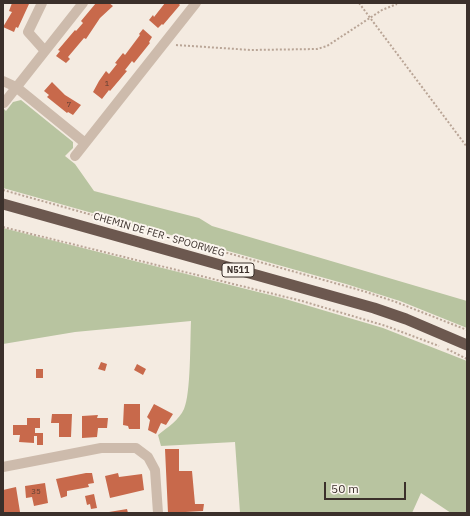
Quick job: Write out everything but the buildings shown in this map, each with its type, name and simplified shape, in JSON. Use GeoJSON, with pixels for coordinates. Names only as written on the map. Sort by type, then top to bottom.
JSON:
{"type":"FeatureCollection","features":[{"type":"Feature","properties":{"kind":"highway","name":"CHEMIN DE FER - SPOORWEG"},"geometry":{"type":"LineString","coordinates":[[4,204],[374,308],[406,319],[467,345]]}},
{"type":"Feature","properties":{"kind":"street"},"geometry":{"type":"LineString","coordinates":[[42,3],[28,32],[44,51]]}},
{"type":"Feature","properties":{"kind":"street"},"geometry":{"type":"LineString","coordinates":[[4,103],[83,3]]}},
{"type":"Feature","properties":{"kind":"street"},"geometry":{"type":"LineString","coordinates":[[75,156],[196,3]]}},
{"type":"Feature","properties":{"kind":"street"},"geometry":{"type":"LineString","coordinates":[[3,81],[16,87],[85,143]]}},
{"type":"Feature","properties":{"kind":"street"},"geometry":{"type":"LineString","coordinates":[[3,467],[101,448],[136,448],[148,457],[155,470],[158,513]]}},
{"type":"Feature","properties":{"kind":"path"},"geometry":{"type":"LineString","coordinates":[[359,3],[467,147]]}},
{"type":"Feature","properties":{"kind":"path"},"geometry":{"type":"LineString","coordinates":[[163,44],[251,50],[317,49],[338,40],[382,10],[397,4]]}},
{"type":"Feature","properties":{"kind":"path"},"geometry":{"type":"LineString","coordinates":[[3,190],[363,291],[396,302],[467,330]]}},
{"type":"Feature","properties":{"kind":"path"},"geometry":{"type":"LineString","coordinates":[[3,227],[154,263],[353,315],[415,336],[467,359]]}},
{"type":"Feature","properties":{"kind":"green space"},"geometry":{"type":"Polygon","coordinates":[[[21,100],[73,142],[73,148],[65,156],[75,164],[94,191],[199,218],[212,226],[467,301],[467,328],[400,301],[346,284],[3,188],[3,108],[6,111],[13,102],[21,100]]]}},
{"type":"Feature","properties":{"kind":"green space"},"geometry":{"type":"Polygon","coordinates":[[[3,228],[282,298],[383,328],[467,361],[467,513],[451,513],[421,493],[412,513],[240,513],[235,442],[161,446],[158,435],[179,417],[184,409],[189,379],[191,321],[75,332],[3,344],[3,228]]]}}]}
